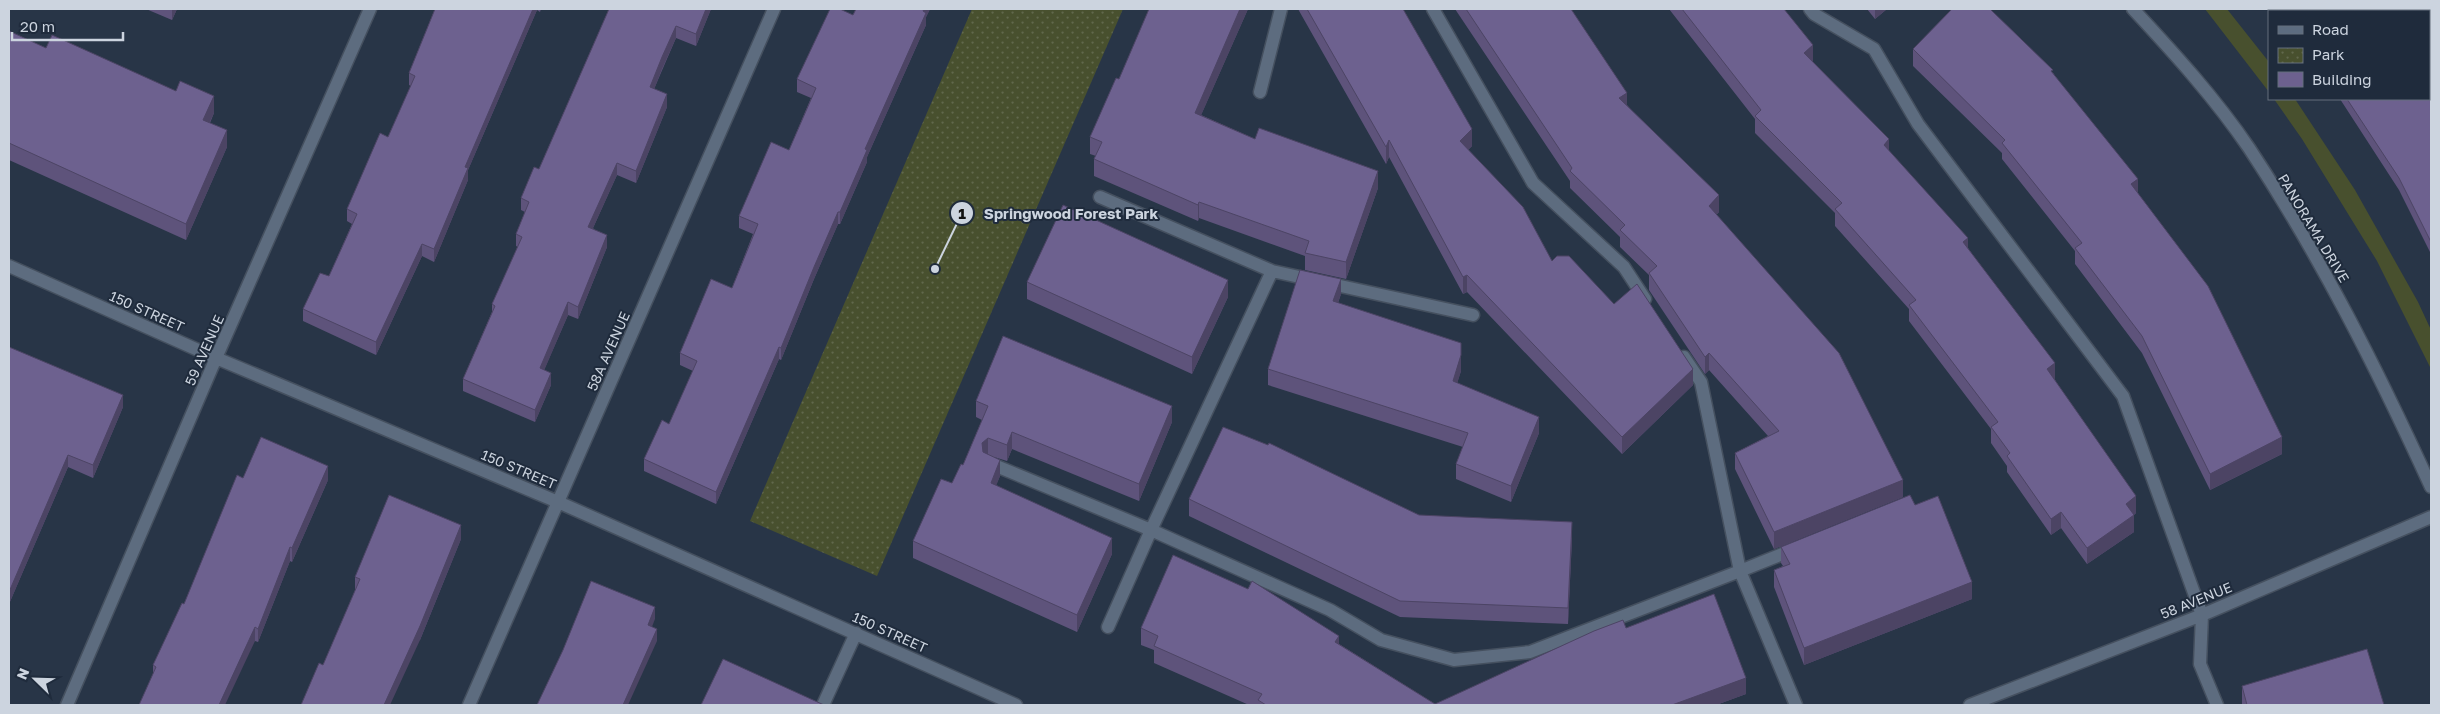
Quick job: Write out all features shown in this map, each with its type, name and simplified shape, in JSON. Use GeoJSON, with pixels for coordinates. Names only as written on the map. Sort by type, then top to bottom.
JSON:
{"type":"FeatureCollection","features":[{"type":"Feature","properties":{"kind":"street","name":"59 AVENUE"},"geometry":{"type":"LineString","coordinates":[[67,705],[216,358],[370,9]]}},
{"type":"Feature","properties":{"kind":"street","name":"58A AVENUE"},"geometry":{"type":"LineString","coordinates":[[469,705],[774,9]]}},
{"type":"Feature","properties":{"kind":"street"},"geometry":{"type":"LineString","coordinates":[[1260,92],[1281,9]]}},
{"type":"Feature","properties":{"kind":"street"},"geometry":{"type":"LineString","coordinates":[[1433,9],[1533,183],[1624,267],[1651,308]]}},
{"type":"Feature","properties":{"kind":"street"},"geometry":{"type":"LineString","coordinates":[[1810,9],[1814,14],[1874,49],[1918,124],[2124,396],[2202,615],[2200,664],[2217,705]]}},
{"type":"Feature","properties":{"kind":"street","name":"PANORAMA DRIVE"},"geometry":{"type":"LineString","coordinates":[[2133,9],[2183,62],[2242,139],[2305,238],[2330,281],[2431,487]]}},
{"type":"Feature","properties":{"kind":"street"},"geometry":{"type":"LineString","coordinates":[[1100,197],[1272,270],[1473,315]]}},
{"type":"Feature","properties":{"kind":"street","name":"150 STREET"},"geometry":{"type":"LineString","coordinates":[[9,266],[216,358],[558,502],[1016,705]]}},
{"type":"Feature","properties":{"kind":"street"},"geometry":{"type":"LineString","coordinates":[[1108,627],[1272,270]]}},
{"type":"Feature","properties":{"kind":"street"},"geometry":{"type":"LineString","coordinates":[[1679,349],[1701,382],[1740,571],[1796,705]]}},
{"type":"Feature","properties":{"kind":"street"},"geometry":{"type":"LineString","coordinates":[[989,463],[1151,530],[1330,610],[1381,640],[1454,660],[1530,652],[1811,542]]}},
{"type":"Feature","properties":{"kind":"street","name":"58 AVENUE"},"geometry":{"type":"LineString","coordinates":[[1970,705],[2202,615],[2431,517]]}},
{"type":"Feature","properties":{"kind":"street"},"geometry":{"type":"LineString","coordinates":[[823,705],[856,633]]}},
{"type":"Feature","properties":{"kind":"green space"},"geometry":{"type":"Polygon","coordinates":[[[972,9],[1123,9],[877,576],[750,521],[972,9]]]}},
{"type":"Feature","properties":{"kind":"green space"},"geometry":{"type":"Polygon","coordinates":[[[2205,9],[2227,9],[2268,61],[2268,91],[2205,9]]]}},
{"type":"Feature","properties":{"kind":"green space"},"geometry":{"type":"Polygon","coordinates":[[[2275,100],[2296,100],[2355,190],[2418,302],[2431,330],[2431,369],[2377,261],[2302,139],[2275,100]]]}},
{"type":"Feature","properties":{"kind":"building"},"geometry":{"type":"Polygon","coordinates":[[[435,9],[533,9],[465,167],[468,168],[434,249],[422,244],[376,342],[303,309],[320,273],[329,276],[357,214],[347,209],[380,133],[388,137],[415,76],[409,73],[435,9]]]}},
{"type":"Feature","properties":{"kind":"building"},"geometry":{"type":"Polygon","coordinates":[[[609,9],[706,9],[696,34],[676,26],[650,87],[667,94],[636,171],[617,163],[588,227],[607,235],[578,307],[568,302],[540,368],[551,373],[535,410],[463,379],[495,306],[492,304],[522,237],[516,234],[529,202],[521,198],[534,167],[539,169],[609,9]]]}},
{"type":"Feature","properties":{"kind":"building"},"geometry":{"type":"Polygon","coordinates":[[[830,9],[840,9],[853,15],[856,9],[924,9],[923,11],[926,13],[865,149],[867,150],[814,267],[781,348],[779,347],[716,492],[644,459],[662,420],[669,424],[697,361],[680,353],[711,279],[732,288],[758,224],[739,216],[771,142],[789,150],[816,88],[797,79],[830,9]]]}},
{"type":"Feature","properties":{"kind":"building"},"geometry":{"type":"Polygon","coordinates":[[[1149,9],[1240,9],[1195,113],[1255,139],[1259,128],[1378,171],[1346,262],[1305,253],[1309,241],[1199,202],[1198,205],[1094,159],[1102,142],[1090,137],[1116,78],[1119,79],[1149,9]]]}},
{"type":"Feature","properties":{"kind":"building"},"geometry":{"type":"Polygon","coordinates":[[[1307,9],[1403,9],[1472,129],[1460,141],[1523,207],[1552,261],[1557,256],[1569,256],[1614,304],[1637,284],[1693,369],[1622,437],[1467,275],[1463,277],[1389,140],[1386,147],[1307,9]]]}},
{"type":"Feature","properties":{"kind":"building"},"geometry":{"type":"Polygon","coordinates":[[[1466,9],[1571,9],[1627,93],[1619,98],[1719,195],[1709,206],[1839,353],[1903,480],[1774,532],[1735,453],[1779,431],[1709,353],[1705,357],[1649,273],[1657,266],[1620,230],[1625,225],[1570,171],[1572,168],[1466,9]]]}},
{"type":"Feature","properties":{"kind":"building"},"geometry":{"type":"Polygon","coordinates":[[[1682,9],[1784,9],[1813,45],[1804,53],[1889,139],[1884,145],[1968,238],[1963,242],[2055,363],[2047,369],[2136,496],[2126,504],[2134,515],[2087,548],[2061,512],[2051,519],[2007,456],[2010,453],[1991,427],[1998,422],[1909,305],[1916,300],[1835,209],[1842,203],[1755,116],[1761,110],[1682,9]]]}},
{"type":"Feature","properties":{"kind":"building"},"geometry":{"type":"Polygon","coordinates":[[[1952,9],[1990,9],[2053,70],[2051,71],[2138,179],[2131,184],[2208,286],[2282,437],[2210,474],[2142,336],[2075,248],[2082,243],[2002,143],[2005,140],[1913,49],[1952,9]]]}},
{"type":"Feature","properties":{"kind":"building"},"geometry":{"type":"Polygon","coordinates":[[[2278,9],[2309,9],[2307,10],[2278,9]]]}},
{"type":"Feature","properties":{"kind":"building"},"geometry":{"type":"Polygon","coordinates":[[[9,31],[46,48],[52,35],[176,91],[180,81],[214,96],[203,120],[227,130],[186,224],[9,143],[9,31]]]}},
{"type":"Feature","properties":{"kind":"building"},"geometry":{"type":"Polygon","coordinates":[[[2430,94],[2431,95],[2431,242],[2399,178],[2348,100],[2430,100],[2430,94]]]}},
{"type":"Feature","properties":{"kind":"building"},"geometry":{"type":"Polygon","coordinates":[[[1063,205],[1228,280],[1192,357],[1027,282],[1063,205]]]}},
{"type":"Feature","properties":{"kind":"building"},"geometry":{"type":"Polygon","coordinates":[[[1300,270],[1341,279],[1333,301],[1461,343],[1461,355],[1453,381],[1539,417],[1511,486],[1456,464],[1468,433],[1268,369],[1300,270]]]}},
{"type":"Feature","properties":{"kind":"building"},"geometry":{"type":"Polygon","coordinates":[[[1003,336],[1172,406],[1139,484],[1012,432],[1007,445],[988,438],[982,443],[983,452],[1000,460],[991,483],[1112,538],[1077,615],[913,541],[941,479],[952,483],[961,464],[963,465],[988,406],[976,401],[1003,336]]]}},
{"type":"Feature","properties":{"kind":"building"},"geometry":{"type":"Polygon","coordinates":[[[9,347],[123,395],[93,465],[68,455],[9,592],[9,347]]]}},
{"type":"Feature","properties":{"kind":"building"},"geometry":{"type":"Polygon","coordinates":[[[1223,427],[1268,445],[1269,443],[1419,515],[1572,522],[1568,608],[1400,601],[1189,499],[1223,427]]]}},
{"type":"Feature","properties":{"kind":"building"},"geometry":{"type":"Polygon","coordinates":[[[261,437],[328,466],[292,548],[290,547],[258,629],[255,627],[219,705],[139,705],[156,667],[153,665],[182,603],[184,604],[237,475],[243,478],[261,437]]]}},
{"type":"Feature","properties":{"kind":"building"},"geometry":{"type":"Polygon","coordinates":[[[389,495],[461,525],[420,626],[384,705],[301,705],[319,663],[323,665],[360,579],[355,577],[389,495]]]}},
{"type":"Feature","properties":{"kind":"building"},"geometry":{"type":"Polygon","coordinates":[[[1910,495],[1915,505],[1938,496],[1972,582],[1804,648],[1774,570],[1790,564],[1781,547],[1910,495]]]}},
{"type":"Feature","properties":{"kind":"building"},"geometry":{"type":"Polygon","coordinates":[[[1173,555],[1248,589],[1252,581],[1339,636],[1335,642],[1435,704],[1594,631],[1623,620],[1626,628],[1714,594],[1746,678],[1672,705],[1266,705],[1258,700],[1262,694],[1154,646],[1158,636],[1141,628],[1173,555]]]}},
{"type":"Feature","properties":{"kind":"building"},"geometry":{"type":"Polygon","coordinates":[[[591,581],[655,607],[648,625],[657,629],[623,705],[537,705],[563,650],[591,581]]]}},
{"type":"Feature","properties":{"kind":"building"},"geometry":{"type":"Polygon","coordinates":[[[2367,649],[2384,705],[2247,705],[2242,686],[2367,649]]]}},
{"type":"Feature","properties":{"kind":"building"},"geometry":{"type":"Polygon","coordinates":[[[723,659],[824,705],[701,705],[723,659]]]}},
{"type":"Feature","properties":{"kind":"place","name":"Springwood Forest Park"},"geometry":{"type":"Point","coordinates":[935,269]}}]}
